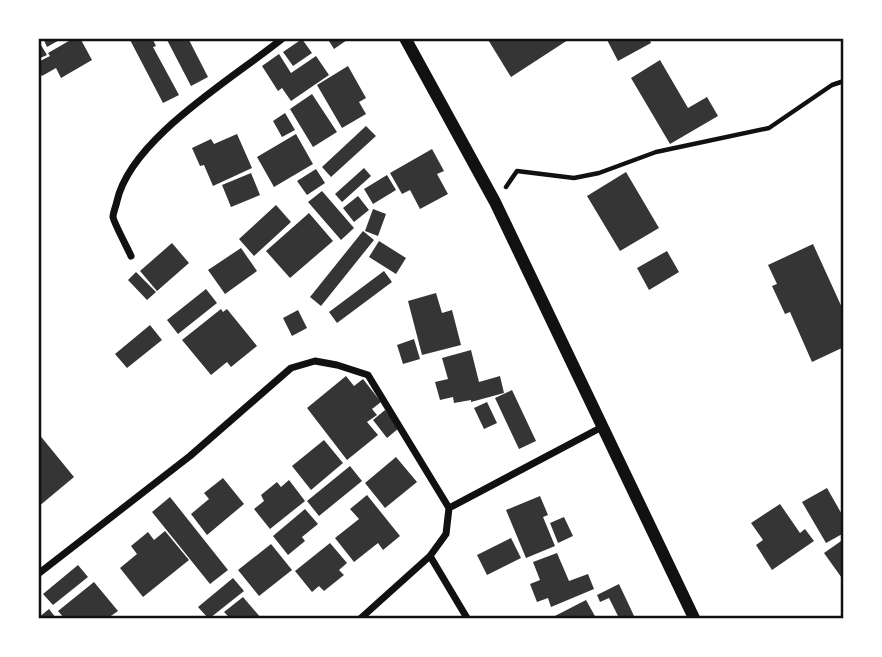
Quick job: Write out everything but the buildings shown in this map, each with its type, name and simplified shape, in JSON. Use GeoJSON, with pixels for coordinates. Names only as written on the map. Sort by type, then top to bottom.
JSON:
{"type":"FeatureCollection","features":[{"type":"Feature","properties":{"kind":"street"},"geometry":{"type":"LineString","coordinates":[[131,256],[113,217],[119,191],[129,172],[143,152],[180,117],[283,38]]}},
{"type":"Feature","properties":{"kind":"street"},"geometry":{"type":"LineString","coordinates":[[405,38],[495,202],[694,618]]}},
{"type":"Feature","properties":{"kind":"street"},"geometry":{"type":"LineString","coordinates":[[38,574],[190,456],[291,368],[315,361],[368,375],[449,508],[446,534],[430,556],[361,618]]}},
{"type":"Feature","properties":{"kind":"street"},"geometry":{"type":"LineString","coordinates":[[449,508],[602,427]]}},
{"type":"Feature","properties":{"kind":"street"},"geometry":{"type":"LineString","coordinates":[[430,556],[467,618]]}},
{"type":"Feature","properties":{"kind":"path"},"geometry":{"type":"LineString","coordinates":[[495,202],[517,171],[575,178],[599,173],[656,152],[769,128],[832,85],[844,81]]}}]}
